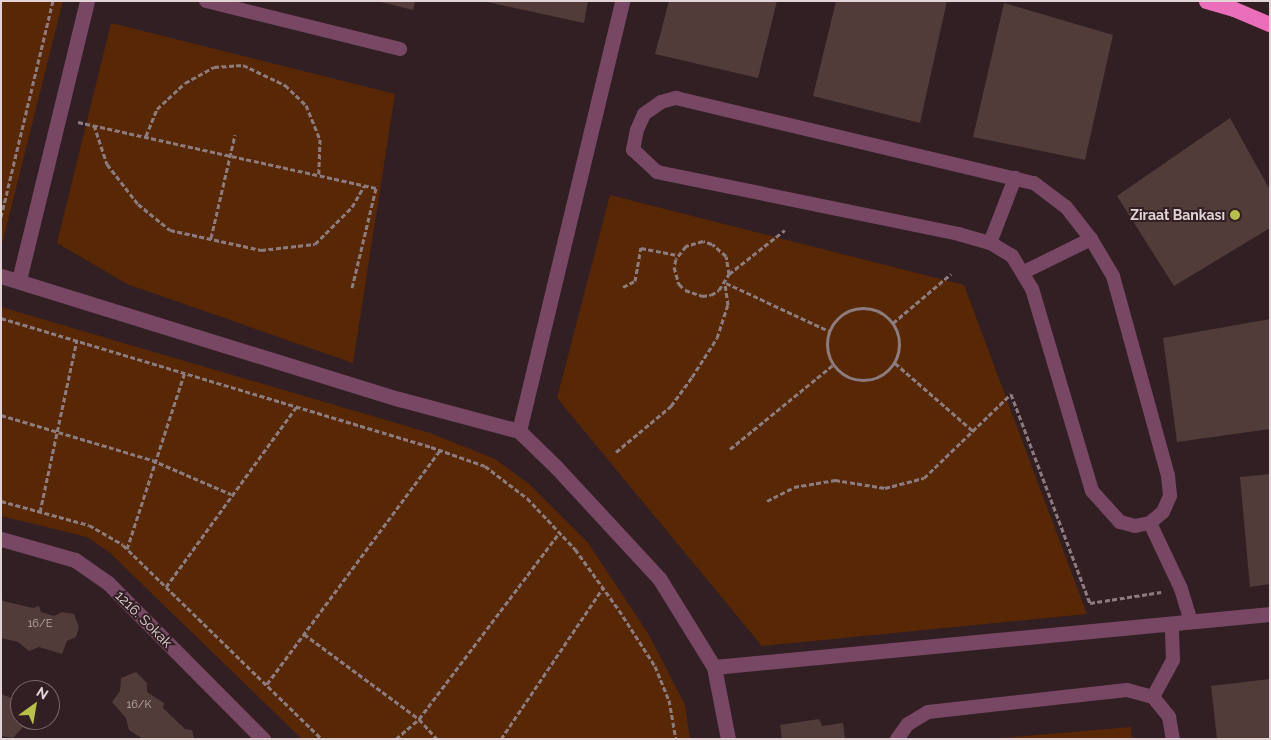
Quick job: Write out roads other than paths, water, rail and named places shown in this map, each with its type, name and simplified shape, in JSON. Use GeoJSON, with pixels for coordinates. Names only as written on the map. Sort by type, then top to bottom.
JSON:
{"type":"FeatureCollection","features":[{"type":"Feature","properties":{"kind":"highway"},"geometry":{"type":"LineString","coordinates":[[1206,1],[1234,8],[1270,24]]}},
{"type":"Feature","properties":{"kind":"street"},"geometry":{"type":"LineString","coordinates":[[19,280],[87,1]]}},
{"type":"Feature","properties":{"kind":"street"},"geometry":{"type":"LineString","coordinates":[[519,432],[622,1]]}},
{"type":"Feature","properties":{"kind":"street"},"geometry":{"type":"LineString","coordinates":[[1,276],[399,399],[519,432],[557,468],[659,578],[714,667],[728,739]]}},
{"type":"Feature","properties":{"kind":"street","name":"1216. Sokak"},"geometry":{"type":"LineString","coordinates":[[1,539],[75,560],[108,583],[263,739]]}},
{"type":"Feature","properties":{"kind":"street"},"geometry":{"type":"LineString","coordinates":[[714,667],[1270,614]]}},
{"type":"Feature","properties":{"kind":"lane"},"geometry":{"type":"LineString","coordinates":[[206,1],[400,49]]}},
{"type":"Feature","properties":{"kind":"lane"},"geometry":{"type":"LineString","coordinates":[[676,98],[1014,178],[1034,183],[1066,207],[1091,239],[1113,276],[1168,476],[1170,496],[1163,512],[1150,523],[1135,526],[1120,522],[1092,491],[1024,272],[1012,256],[990,243],[891,220],[656,172],[633,150],[637,130],[644,114],[661,102],[676,98]]}},
{"type":"Feature","properties":{"kind":"lane"},"geometry":{"type":"LineString","coordinates":[[990,243],[1014,178]]}},
{"type":"Feature","properties":{"kind":"lane"},"geometry":{"type":"LineString","coordinates":[[1024,272],[1091,239]]}},
{"type":"Feature","properties":{"kind":"lane"},"geometry":{"type":"LineString","coordinates":[[1150,523],[1181,589],[1191,622]]}},
{"type":"Feature","properties":{"kind":"lane"},"geometry":{"type":"LineString","coordinates":[[1154,697],[1173,660],[1172,624]]}},
{"type":"Feature","properties":{"kind":"lane"},"geometry":{"type":"LineString","coordinates":[[897,739],[908,724],[928,712],[1127,690],[1154,697],[1169,717],[1173,739]]}},
{"type":"Feature","properties":{"kind":"place","name":"Ziraat Bankası"},"geometry":{"type":"Point","coordinates":[1235,215]}}]}
